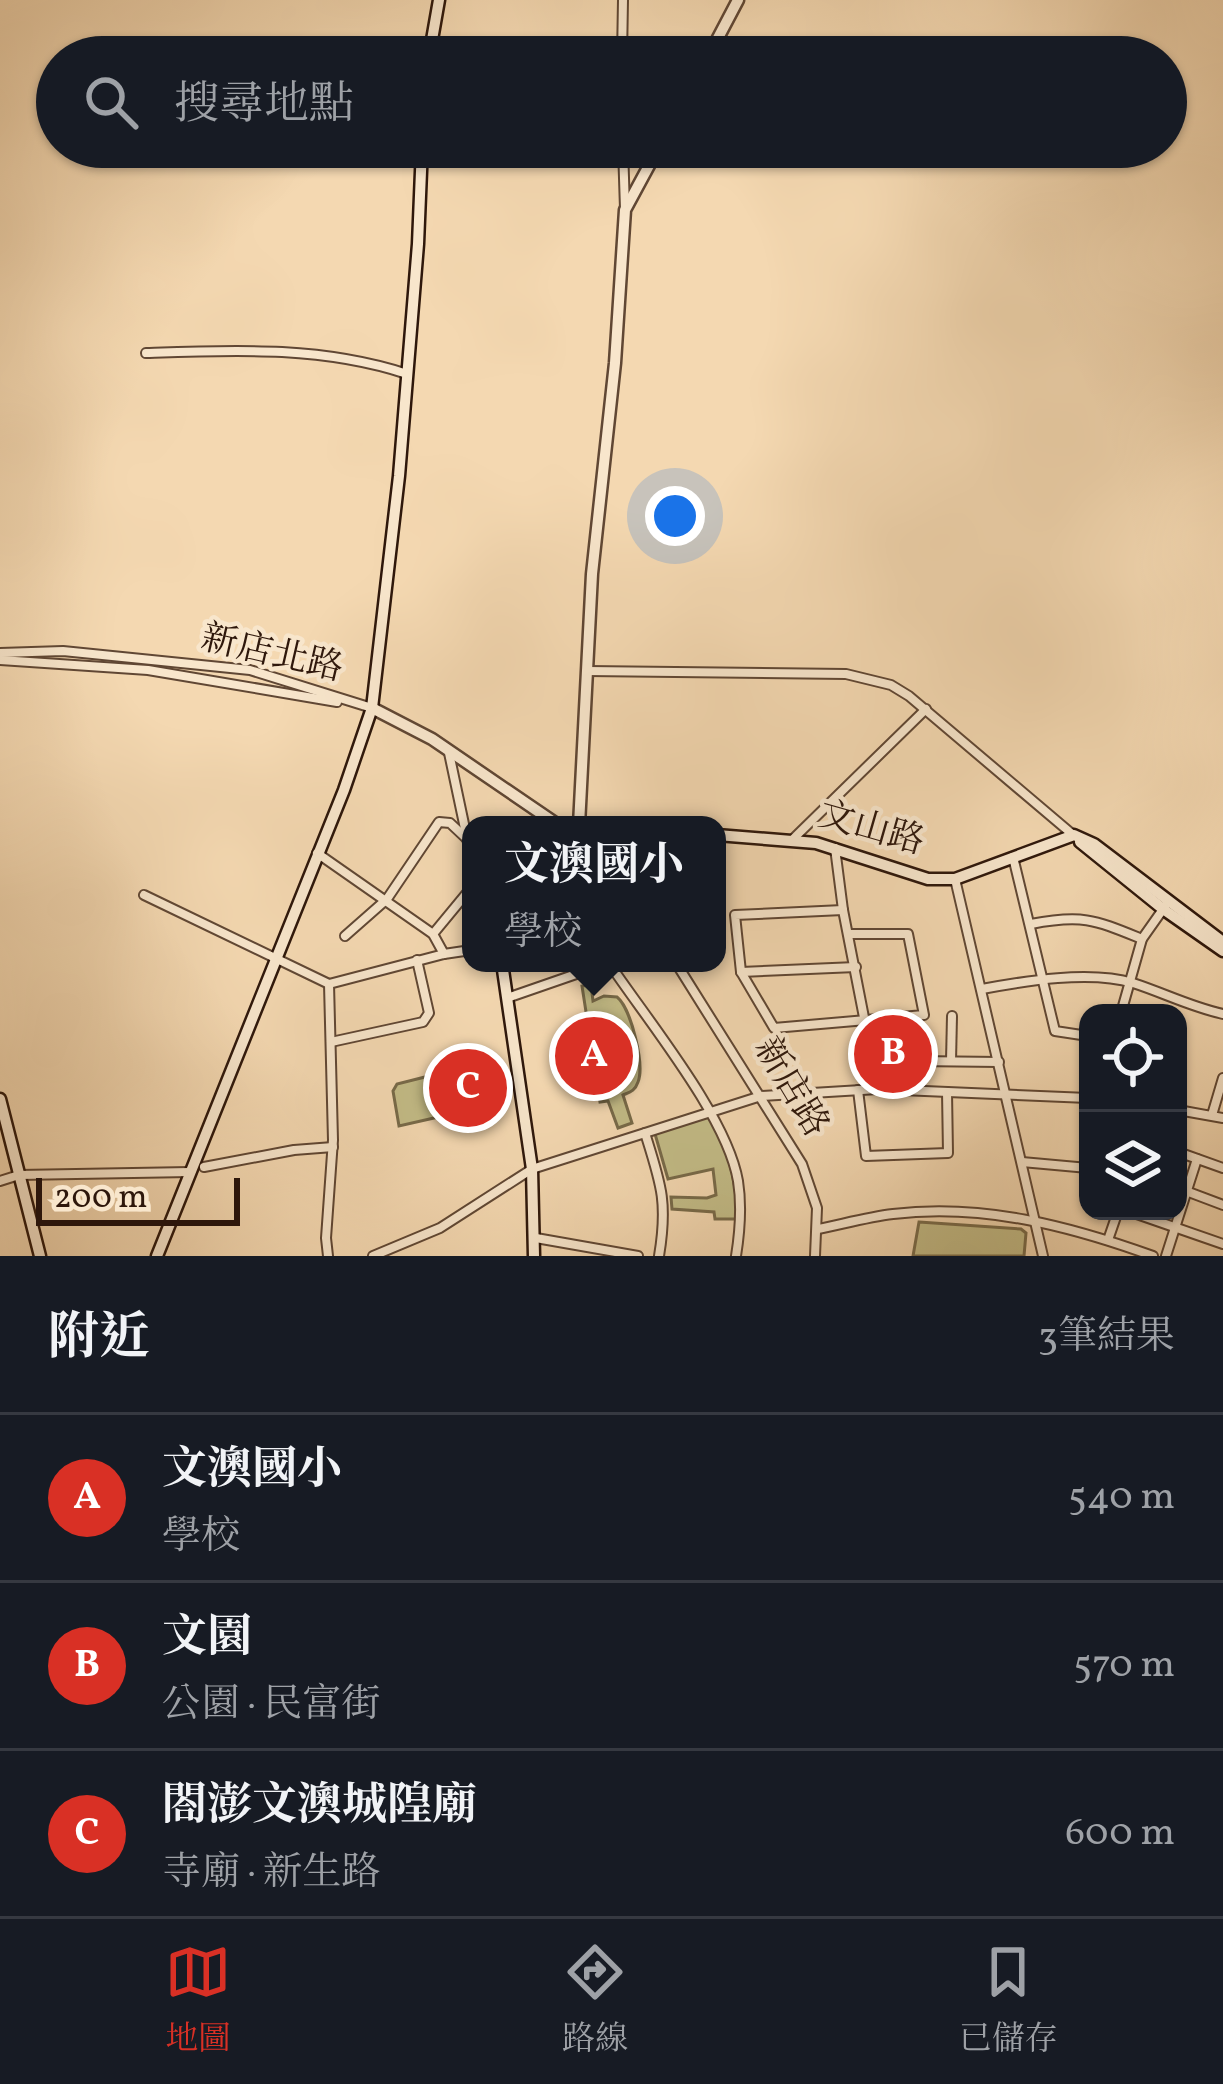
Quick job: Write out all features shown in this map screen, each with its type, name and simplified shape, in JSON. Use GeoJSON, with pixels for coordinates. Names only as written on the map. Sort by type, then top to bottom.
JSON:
{"type":"FeatureCollection","features":[{"type":"Feature","properties":{"kind":"main road"},"geometry":{"type":"LineString","coordinates":[[433,36],[439,0]]}},
{"type":"Feature","properties":{"kind":"main road"},"geometry":{"type":"LineString","coordinates":[[719,36],[738,0]]}},
{"type":"Feature","properties":{"kind":"main road"},"geometry":{"type":"LineString","coordinates":[[157,1256],[198,1169],[372,708],[407,374],[421,168]]}},
{"type":"Feature","properties":{"kind":"main road"},"geometry":{"type":"LineString","coordinates":[[579,816],[592,574],[626,210],[648,168]]}},
{"type":"Feature","properties":{"kind":"main road"},"geometry":{"type":"LineString","coordinates":[[372,708],[448,750],[545,816]]}},
{"type":"Feature","properties":{"kind":"main road","name":"文山路"},"geometry":{"type":"LineString","coordinates":[[726,836],[793,838],[928,879],[955,878],[1073,836]]}},
{"type":"Feature","properties":{"kind":"main road"},"geometry":{"type":"LineString","coordinates":[[1073,836],[1223,947]]}},
{"type":"Feature","properties":{"kind":"main road"},"geometry":{"type":"LineString","coordinates":[[503,972],[532,1168],[534,1256]]}},
{"type":"Feature","properties":{"kind":"main road"},"geometry":{"type":"LineString","coordinates":[[0,1099],[40,1256]]}},
{"type":"Feature","properties":{"kind":"street"},"geometry":{"type":"LineString","coordinates":[[622,36],[623,0]]}},
{"type":"Feature","properties":{"kind":"street"},"geometry":{"type":"LineString","coordinates":[[624,168],[626,210]]}},
{"type":"Feature","properties":{"kind":"street"},"geometry":{"type":"LineString","coordinates":[[146,353],[283,351],[360,358],[407,374]]}},
{"type":"Feature","properties":{"kind":"street","name":"新店北路"},"geometry":{"type":"LineString","coordinates":[[0,657],[63,651],[250,670],[372,708]]}},
{"type":"Feature","properties":{"kind":"street","name":"新店北路"},"geometry":{"type":"LineString","coordinates":[[0,657],[148,670],[372,708]]}},
{"type":"Feature","properties":{"kind":"street"},"geometry":{"type":"LineString","coordinates":[[587,671],[846,674],[891,685],[926,709],[1073,836]]}},
{"type":"Feature","properties":{"kind":"street"},"geometry":{"type":"LineString","coordinates":[[793,838],[926,709]]}},
{"type":"Feature","properties":{"kind":"street"},"geometry":{"type":"LineString","coordinates":[[448,750],[462,816]]}},
{"type":"Feature","properties":{"kind":"street"},"geometry":{"type":"LineString","coordinates":[[345,936],[387,899],[439,822],[462,835]]}},
{"type":"Feature","properties":{"kind":"street"},"geometry":{"type":"LineString","coordinates":[[835,848],[878,1089]]}},
{"type":"Feature","properties":{"kind":"street"},"geometry":{"type":"LineString","coordinates":[[317,853],[433,934],[444,954]]}},
{"type":"Feature","properties":{"kind":"street"},"geometry":{"type":"LineString","coordinates":[[1013,857],[1055,1031],[1079,1035]]}},
{"type":"Feature","properties":{"kind":"street"},"geometry":{"type":"LineString","coordinates":[[955,878],[1043,1256]]}},
{"type":"Feature","properties":{"kind":"street"},"geometry":{"type":"LineString","coordinates":[[144,895],[328,984],[462,951]]}},
{"type":"Feature","properties":{"kind":"street"},"geometry":{"type":"LineString","coordinates":[[433,934],[462,899]]}},
{"type":"Feature","properties":{"kind":"street"},"geometry":{"type":"LineString","coordinates":[[1123,1004],[1142,939],[1165,906]]}},
{"type":"Feature","properties":{"kind":"street"},"geometry":{"type":"LineString","coordinates":[[843,910],[734,915],[741,972],[774,1028],[924,1015],[911,943],[903,932],[849,934]]}},
{"type":"Feature","properties":{"kind":"street"},"geometry":{"type":"LineString","coordinates":[[1031,924],[1071,916],[1142,939]]}},
{"type":"Feature","properties":{"kind":"street"},"geometry":{"type":"LineString","coordinates":[[331,1042],[423,1022],[429,1013],[417,961]]}},
{"type":"Feature","properties":{"kind":"street"},"geometry":{"type":"LineString","coordinates":[[741,972],[856,967]]}},
{"type":"Feature","properties":{"kind":"street"},"geometry":{"type":"LineString","coordinates":[[507,998],[583,972]]}},
{"type":"Feature","properties":{"kind":"street"},"geometry":{"type":"LineString","coordinates":[[615,972],[728,1143],[741,1210],[736,1256]]}},
{"type":"Feature","properties":{"kind":"street","name":"新店路"},"geometry":{"type":"LineString","coordinates":[[682,972],[811,1184],[818,1229],[815,1256]]}},
{"type":"Feature","properties":{"kind":"street"},"geometry":{"type":"LineString","coordinates":[[982,989],[1042,977],[1129,982],[1181,1004]]}},
{"type":"Feature","properties":{"kind":"street"},"geometry":{"type":"LineString","coordinates":[[328,984],[333,1147],[328,1256]]}},
{"type":"Feature","properties":{"kind":"street"},"geometry":{"type":"LineString","coordinates":[[1187,1005],[1223,1014]]}},
{"type":"Feature","properties":{"kind":"street"},"geometry":{"type":"LineString","coordinates":[[951,1061],[952,1016]]}},
{"type":"Feature","properties":{"kind":"street"},"geometry":{"type":"LineString","coordinates":[[916,1061],[999,1062]]}},
{"type":"Feature","properties":{"kind":"street"},"geometry":{"type":"LineString","coordinates":[[1212,1115],[1223,1078]]}},
{"type":"Feature","properties":{"kind":"street"},"geometry":{"type":"LineString","coordinates":[[373,1256],[440,1228],[532,1168],[761,1096],[878,1089],[1079,1098]]}},
{"type":"Feature","properties":{"kind":"street"},"geometry":{"type":"LineString","coordinates":[[858,1090],[866,1156],[948,1154],[947,1092]]}},
{"type":"Feature","properties":{"kind":"street"},"geometry":{"type":"LineString","coordinates":[[1187,1111],[1223,1118]]}},
{"type":"Feature","properties":{"kind":"street"},"geometry":{"type":"LineString","coordinates":[[645,1133],[664,1194],[666,1217],[659,1256]]}},
{"type":"Feature","properties":{"kind":"street"},"geometry":{"type":"LineString","coordinates":[[0,1181],[19,1174],[198,1169],[333,1147]]}},
{"type":"Feature","properties":{"kind":"street"},"geometry":{"type":"LineString","coordinates":[[1187,1155],[1223,1168]]}},
{"type":"Feature","properties":{"kind":"street"},"geometry":{"type":"LineString","coordinates":[[1187,1180],[1197,1159]]}},
{"type":"Feature","properties":{"kind":"street"},"geometry":{"type":"LineString","coordinates":[[1022,1162],[1079,1167]]}},
{"type":"Feature","properties":{"kind":"street"},"geometry":{"type":"LineString","coordinates":[[1187,1192],[1223,1205]]}},
{"type":"Feature","properties":{"kind":"street"},"geometry":{"type":"LineString","coordinates":[[818,1229],[952,1211],[1034,1220],[1153,1256]]}},
{"type":"Feature","properties":{"kind":"street"},"geometry":{"type":"LineString","coordinates":[[1108,1240],[1115,1220]]}},
{"type":"Feature","properties":{"kind":"street"},"geometry":{"type":"LineString","coordinates":[[1153,1220],[1223,1244]]}},
{"type":"Feature","properties":{"kind":"street"},"geometry":{"type":"LineString","coordinates":[[1166,1256],[1176,1220]]}},
{"type":"Feature","properties":{"kind":"street"},"geometry":{"type":"LineString","coordinates":[[536,1238],[592,1252],[638,1256]]}},
{"type":"Feature","properties":{"kind":"shaded area"},"geometry":{"type":"Polygon","coordinates":[[[591,985],[593,1001],[604,996],[617,997],[622,1003],[638,1051],[638,1082],[623,1095],[632,1123],[618,1128],[608,1101],[600,1102],[582,986],[591,985]]]}},
{"type":"Feature","properties":{"kind":"shaded area"},"geometry":{"type":"Polygon","coordinates":[[[906,1020],[919,1088],[879,1087],[866,1022],[906,1020]]]}},
{"type":"Feature","properties":{"kind":"shaded area"},"geometry":{"type":"Polygon","coordinates":[[[433,1075],[441,1081],[447,1115],[399,1126],[393,1091],[397,1084],[433,1075]]]}},
{"type":"Feature","properties":{"kind":"shaded area"},"geometry":{"type":"Polygon","coordinates":[[[709,1113],[730,1164],[738,1219],[672,1209],[671,1197],[716,1195],[713,1169],[668,1179],[655,1134],[709,1113]]]}},
{"type":"Feature","properties":{"kind":"shaded area"},"geometry":{"type":"Polygon","coordinates":[[[919,1222],[1021,1229],[1026,1233],[1024,1256],[913,1256],[919,1222]]]}},
{"type":"Feature","properties":{"kind":"place","name":"文園"},"geometry":{"type":"Point","coordinates":[893,1054]}},
{"type":"Feature","properties":{"kind":"place","name":"文澳國小"},"geometry":{"type":"Point","coordinates":[594,1056]}},
{"type":"Feature","properties":{"kind":"place","name":"閤澎文澳城隍廟"},"geometry":{"type":"Point","coordinates":[468,1088]}}]}
